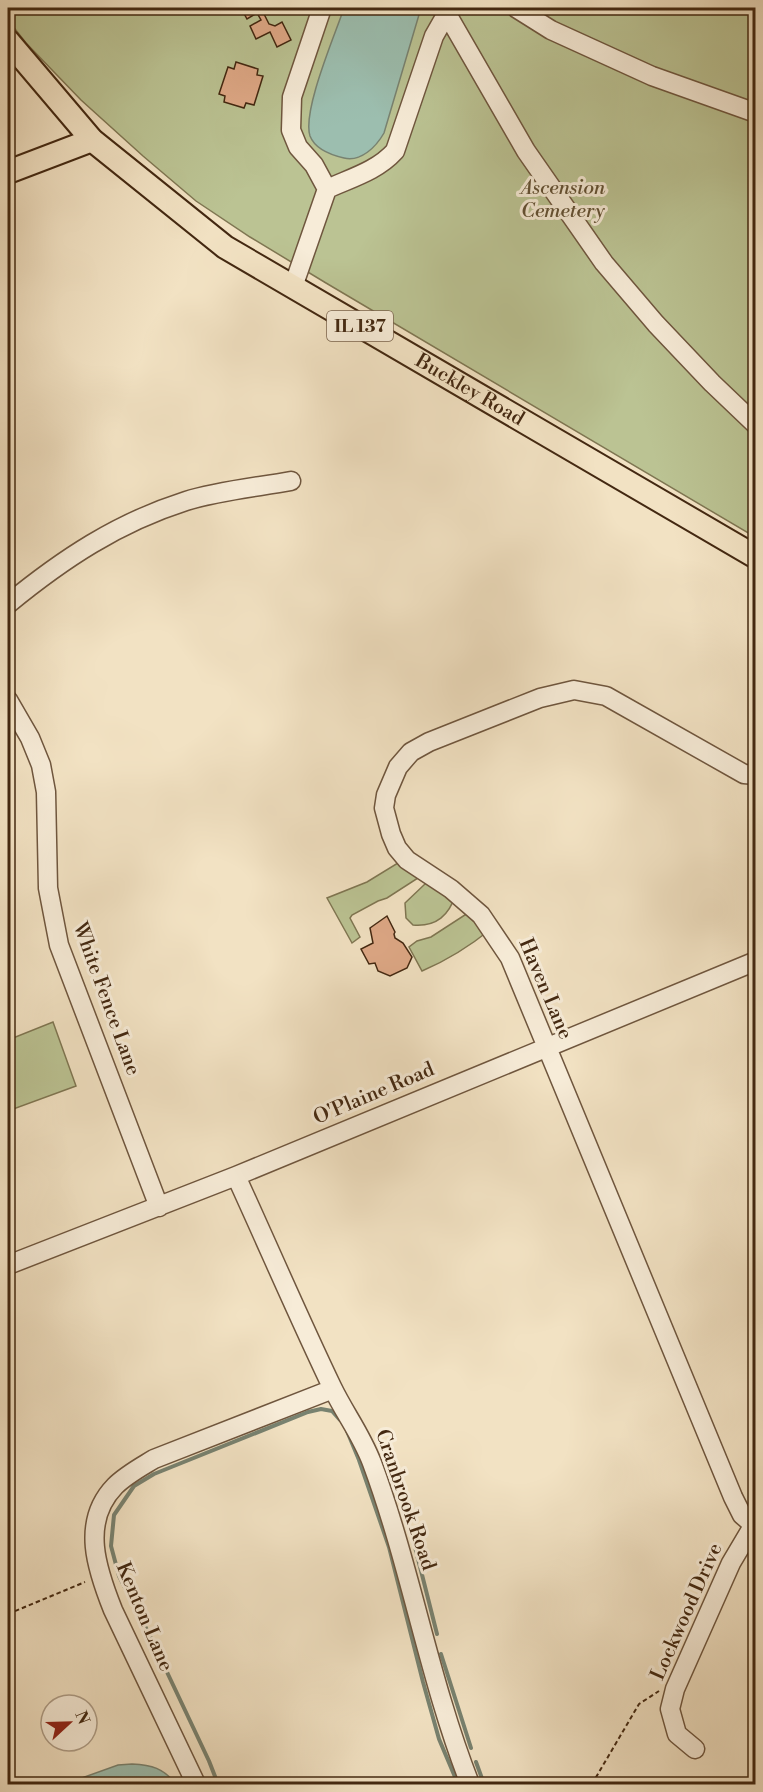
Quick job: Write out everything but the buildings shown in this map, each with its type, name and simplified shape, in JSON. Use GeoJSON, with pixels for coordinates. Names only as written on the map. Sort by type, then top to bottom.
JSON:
{"type":"FeatureCollection","features":[{"type":"Feature","properties":{"kind":"main road","name":"Buckley Road"},"geometry":{"type":"LineString","coordinates":[[8,41],[92,140],[225,247],[756,557]]}},
{"type":"Feature","properties":{"kind":"main road"},"geometry":{"type":"LineString","coordinates":[[8,172],[92,140]]}},
{"type":"Feature","properties":{"kind":"street"},"geometry":{"type":"LineString","coordinates":[[322,8],[292,97],[291,130],[298,147],[314,165],[327,189]]}},
{"type":"Feature","properties":{"kind":"street"},"geometry":{"type":"LineString","coordinates":[[516,8],[551,30],[652,76],[756,113]]}},
{"type":"Feature","properties":{"kind":"street"},"geometry":{"type":"LineString","coordinates":[[293,287],[327,189],[373,169],[385,162],[395,151],[434,36],[448,11]]}},
{"type":"Feature","properties":{"kind":"street"},"geometry":{"type":"LineString","coordinates":[[448,11],[526,151],[598,255],[656,324],[756,425]]}},
{"type":"Feature","properties":{"kind":"street"},"geometry":{"type":"LineString","coordinates":[[8,604],[45,574],[102,536],[142,518],[188,500],[291,480]]}},
{"type":"Feature","properties":{"kind":"street","name":"Haven Lane"},"geometry":{"type":"LineString","coordinates":[[754,1527],[742,1515],[733,1497],[510,958],[481,915],[451,889],[407,860],[397,848],[384,808],[386,795],[398,767],[411,752],[429,742],[540,698],[574,690],[606,696],[744,774],[756,775]]}},
{"type":"Feature","properties":{"kind":"street","name":"White Fence Lane"},"geometry":{"type":"LineString","coordinates":[[8,700],[30,738],[41,765],[46,792],[48,888],[59,945],[159,1207]]}},
{"type":"Feature","properties":{"kind":"street","name":"O'Plaine Road"},"geometry":{"type":"LineString","coordinates":[[8,1265],[236,1176],[756,961]]}},
{"type":"Feature","properties":{"kind":"street","name":"Cranbrook Road"},"geometry":{"type":"LineString","coordinates":[[236,1176],[333,1389],[360,1434],[389,1512],[437,1687],[470,1785]]}},
{"type":"Feature","properties":{"kind":"street","name":"Kenton Lane"},"geometry":{"type":"LineString","coordinates":[[196,1785],[112,1610],[100,1578],[93,1531],[100,1508],[114,1487],[154,1459],[333,1389]]}},
{"type":"Feature","properties":{"kind":"street","name":"Lockwood Drive"},"geometry":{"type":"LineString","coordinates":[[695,1749],[677,1734],[670,1709],[675,1689],[731,1563],[754,1527]]}},
{"type":"Feature","properties":{"kind":"path"},"geometry":{"type":"LineString","coordinates":[[8,1614],[77,1585],[100,1578]]}},
{"type":"Feature","properties":{"kind":"path"},"geometry":{"type":"LineString","coordinates":[[592,1785],[639,1704],[660,1691],[675,1689]]}},
{"type":"Feature","properties":{"kind":"green space","name":"Ascension Cemetery"},"geometry":{"type":"Polygon","coordinates":[[[8,8],[755,8],[755,537],[326,283],[196,201],[81,100],[26,43],[8,20],[8,8]]]}},
{"type":"Feature","properties":{"kind":"green space"},"geometry":{"type":"Polygon","coordinates":[[[406,858],[418,878],[387,898],[352,915],[350,918],[360,937],[352,943],[327,898],[367,882],[406,858]]]}},
{"type":"Feature","properties":{"kind":"green space"},"geometry":{"type":"Polygon","coordinates":[[[426,883],[456,894],[450,908],[441,918],[429,924],[413,925],[406,918],[405,903],[426,883]]]}},
{"type":"Feature","properties":{"kind":"green space"},"geometry":{"type":"Polygon","coordinates":[[[474,909],[491,929],[458,952],[422,971],[409,947],[417,941],[431,937],[474,909]]]}},
{"type":"Feature","properties":{"kind":"green space"},"geometry":{"type":"Polygon","coordinates":[[[53,1022],[76,1086],[8,1111],[8,1040],[53,1022]]]}},
{"type":"Feature","properties":{"kind":"shaded area"},"geometry":{"type":"Polygon","coordinates":[[[344,8],[421,8],[384,133],[377,143],[362,156],[350,159],[320,148],[312,141],[309,124],[315,92],[344,8]]]}},
{"type":"Feature","properties":{"kind":"shaded area"},"geometry":{"type":"Polygon","coordinates":[[[132,1764],[157,1768],[176,1784],[65,1784],[118,1765],[132,1764]]]}},
{"type":"Feature","properties":{"kind":"waterway"},"geometry":{"type":"LineString","coordinates":[[218,1784],[149,1634],[119,1576],[111,1546],[114,1515],[134,1486],[154,1474],[308,1412],[321,1409],[332,1411],[340,1420]]}},
{"type":"Feature","properties":{"kind":"waterway"},"geometry":{"type":"LineString","coordinates":[[347,1431],[389,1547],[439,1739],[458,1784]]}},
{"type":"Feature","properties":{"kind":"waterway"},"geometry":{"type":"LineString","coordinates":[[416,1538],[420,1534]]}},
{"type":"Feature","properties":{"kind":"waterway"},"geometry":{"type":"LineString","coordinates":[[414,1543],[437,1634]]}},
{"type":"Feature","properties":{"kind":"waterway"},"geometry":{"type":"LineString","coordinates":[[441,1654],[471,1748]]}},
{"type":"Feature","properties":{"kind":"waterway"},"geometry":{"type":"LineString","coordinates":[[476,1762],[484,1784]]}}]}
